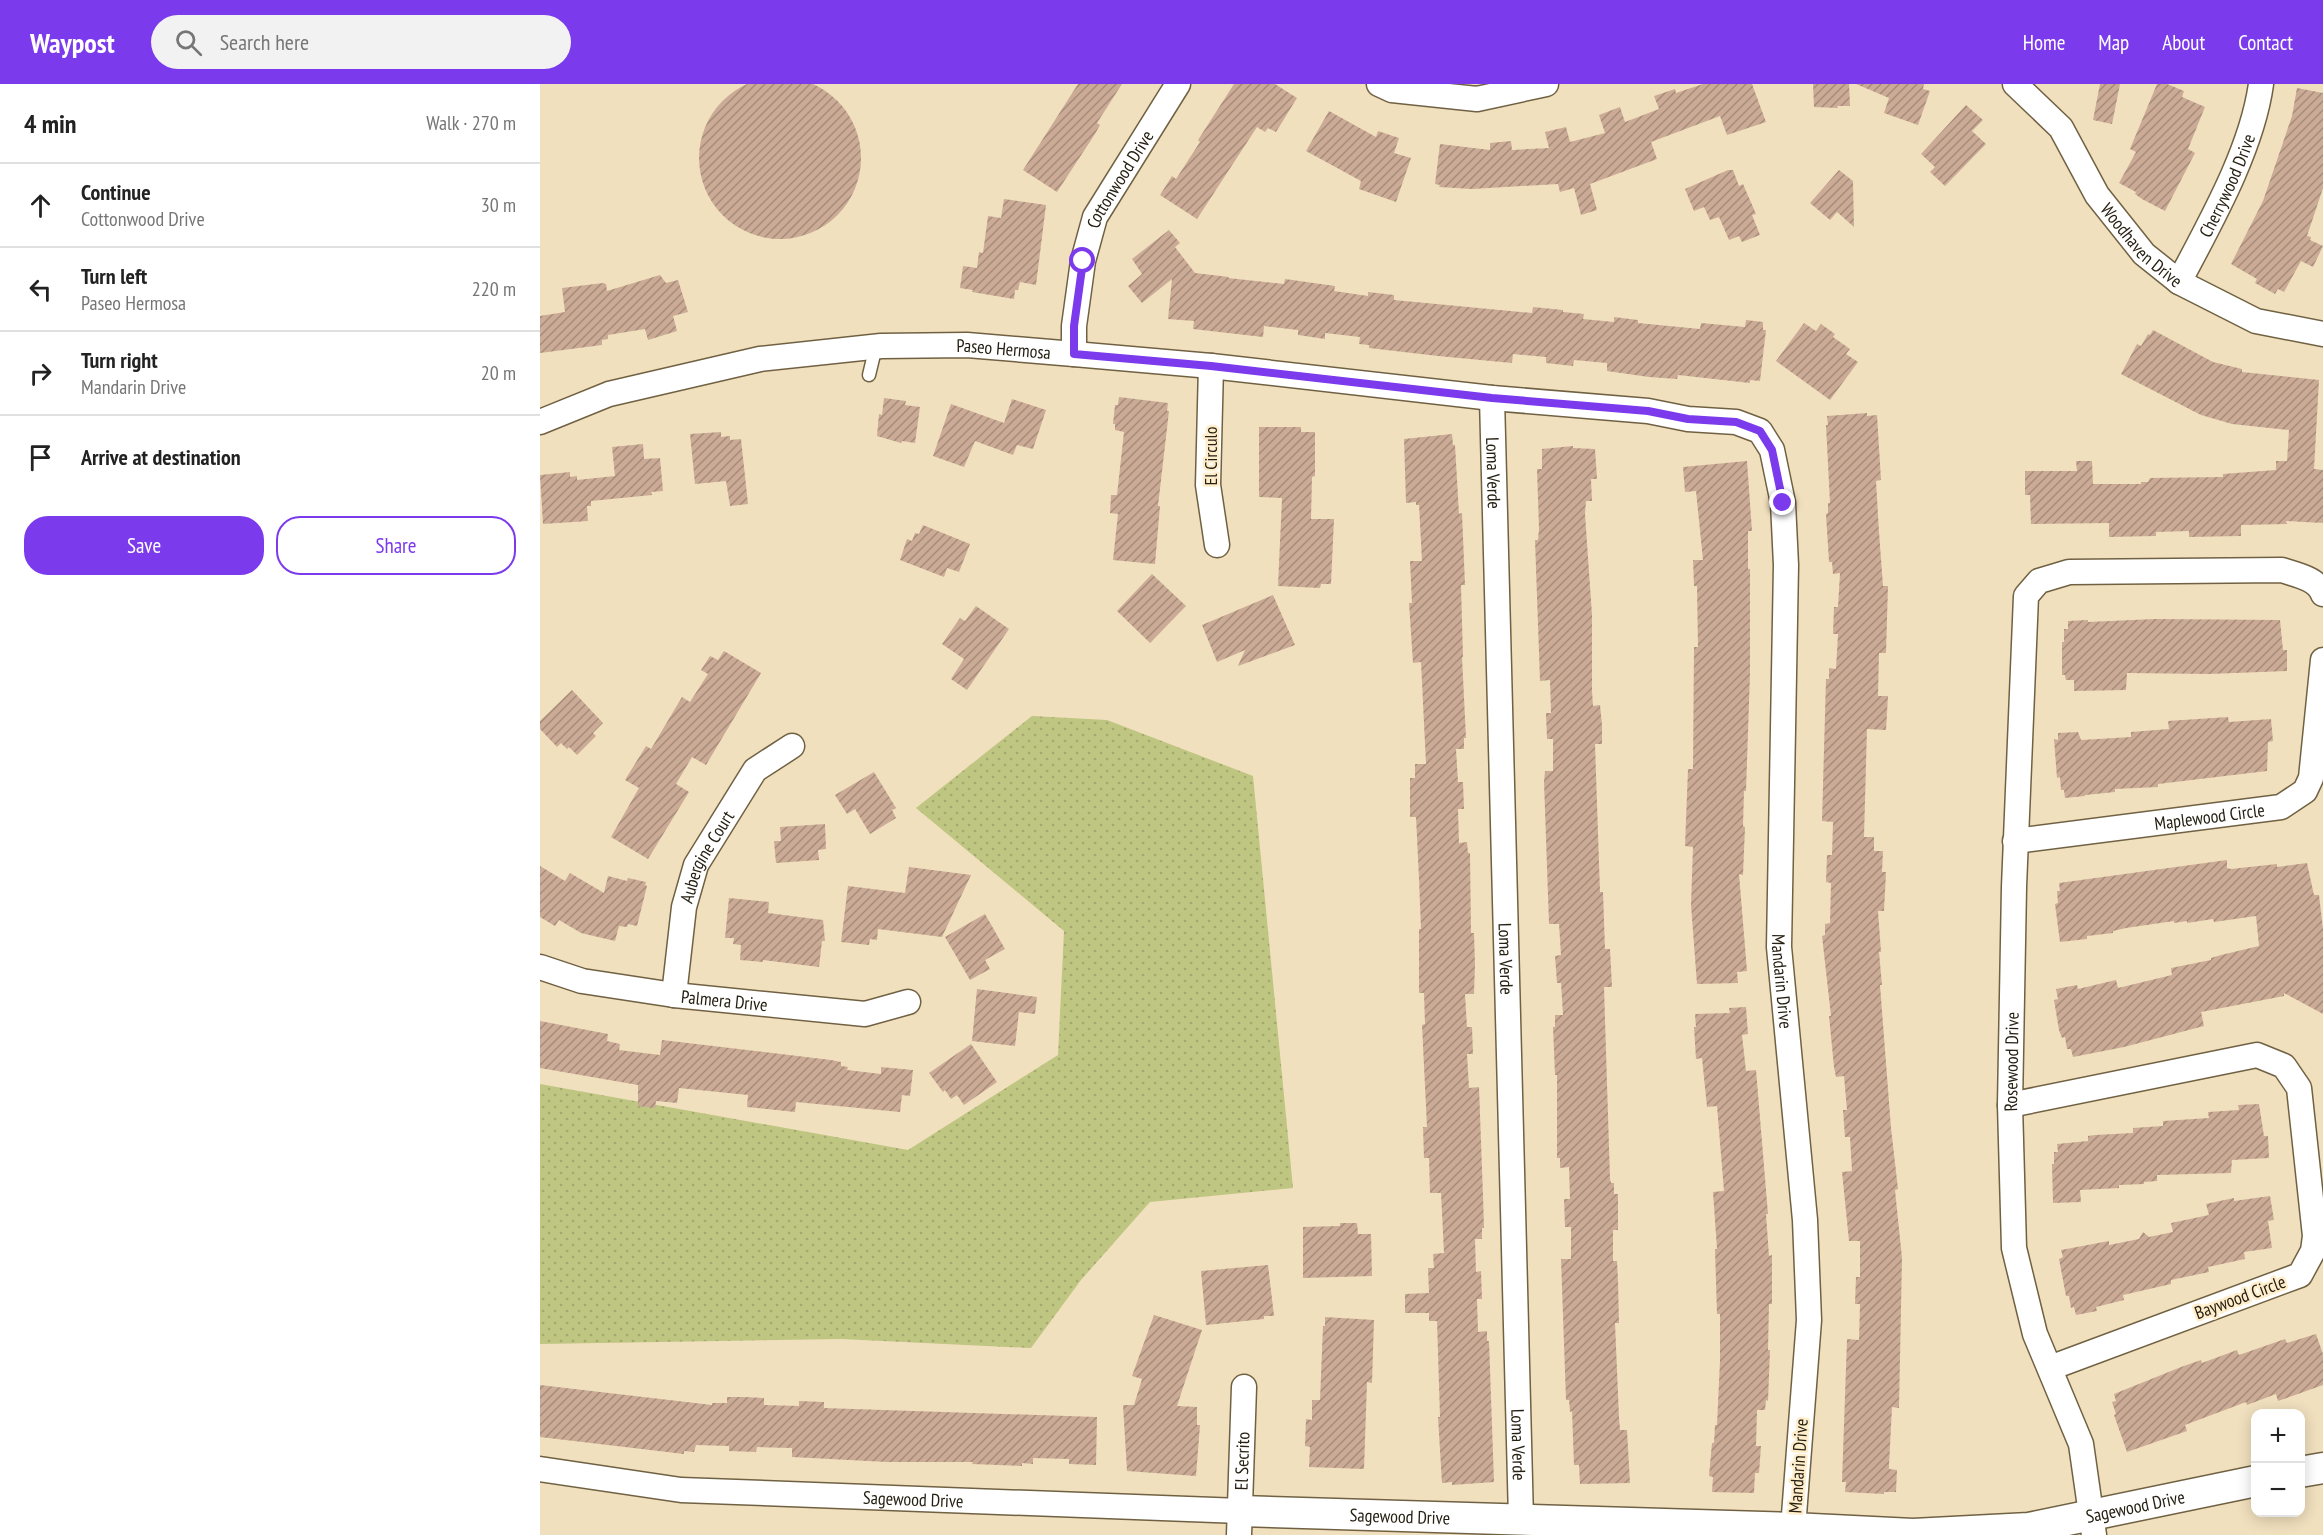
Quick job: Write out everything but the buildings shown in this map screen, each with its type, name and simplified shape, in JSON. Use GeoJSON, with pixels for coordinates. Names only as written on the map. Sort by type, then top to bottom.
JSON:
{"type":"FeatureCollection","features":[{"type":"Feature","properties":{"kind":"street","name":"Cottonwood Drive"},"geometry":{"type":"LineString","coordinates":[[1074,354],[1074,326],[1083,261],[1095,217],[1178,84]]}},
{"type":"Feature","properties":{"kind":"street"},"geometry":{"type":"LineString","coordinates":[[1378,84],[1392,90],[1477,99],[1546,84]]}},
{"type":"Feature","properties":{"kind":"street","name":"Woodhaven Drive"},"geometry":{"type":"LineString","coordinates":[[2016,84],[2061,128],[2097,195],[2144,254],[2179,282],[2256,321],[2323,334]]}},
{"type":"Feature","properties":{"kind":"street","name":"Cherrywood Drive"},"geometry":{"type":"LineString","coordinates":[[2179,282],[2222,200],[2258,109],[2261,84]]}},
{"type":"Feature","properties":{"kind":"street","name":"Paseo Hermosa"},"geometry":{"type":"LineString","coordinates":[[540,422],[609,394],[760,358],[876,346],[967,345],[1211,366],[1492,398],[1648,411],[1688,419],[1736,422],[1760,431]]}},
{"type":"Feature","properties":{"kind":"street","name":"El Circulo"},"geometry":{"type":"LineString","coordinates":[[1211,366],[1208,484],[1217,546]]}},
{"type":"Feature","properties":{"kind":"street","name":"Loma Verde"},"geometry":{"type":"LineString","coordinates":[[1492,398],[1521,1519]]}},
{"type":"Feature","properties":{"kind":"street","name":"Mandarin Drive"},"geometry":{"type":"LineString","coordinates":[[1760,431],[1772,450],[1783,503],[1786,565],[1779,947],[1805,1220],[1809,1320],[1794,1531]]}},
{"type":"Feature","properties":{"kind":"street","name":"Rosewood Drive"},"geometry":{"type":"LineString","coordinates":[[2092,1525],[2081,1444],[2035,1334],[2014,1248],[2010,1105],[2015,840],[2026,596],[2039,581],[2069,572],[2282,570],[2306,578],[2322,589],[2323,594]]}},
{"type":"Feature","properties":{"kind":"street","name":"Maplewood Circle"},"geometry":{"type":"LineString","coordinates":[[2015,840],[2281,807],[2305,791],[2311,778],[2323,660]]}},
{"type":"Feature","properties":{"kind":"street","name":"Aubergine Court"},"geometry":{"type":"LineString","coordinates":[[674,995],[684,906],[696,865],[755,770],[792,746]]}},
{"type":"Feature","properties":{"kind":"street","name":"Palmera Drive"},"geometry":{"type":"LineString","coordinates":[[540,967],[582,981],[674,995],[865,1014],[908,1002]]}},
{"type":"Feature","properties":{"kind":"street","name":"Baywood Circle"},"geometry":{"type":"LineString","coordinates":[[2010,1105],[2257,1055],[2284,1066],[2299,1088],[2315,1236],[2313,1251],[2300,1275],[2050,1368]]}},
{"type":"Feature","properties":{"kind":"street","name":"El Secrito"},"geometry":{"type":"LineString","coordinates":[[1240,1523],[1244,1387]]}},
{"type":"Feature","properties":{"kind":"street"},"geometry":{"type":"LineString","coordinates":[[2305,1471],[2323,1468]]}},
{"type":"Feature","properties":{"kind":"street","name":"Sagewood Drive"},"geometry":{"type":"LineString","coordinates":[[540,1469],[681,1490],[1240,1523],[1521,1519],[1913,1534],[2092,1525],[2251,1482]]}},
{"type":"Feature","properties":{"kind":"lane"},"geometry":{"type":"LineString","coordinates":[[868,375],[876,346]]}},
{"type":"Feature","properties":{"kind":"green space"},"geometry":{"type":"Polygon","coordinates":[[[1032,716],[1107,720],[1253,776],[1293,1188],[1150,1202],[1081,1280],[1031,1348],[841,1339],[540,1344],[540,1084],[908,1150],[1058,1055],[1064,931],[916,808],[1032,716]]]}},
{"type":"Feature","properties":{"kind":"route"},"geometry":{"type":"LineString","coordinates":[[1083,261],[1074,326],[1074,354],[1211,366],[1492,398],[1648,411],[1688,419],[1736,422],[1760,431],[1772,450],[1783,503]]}}]}
